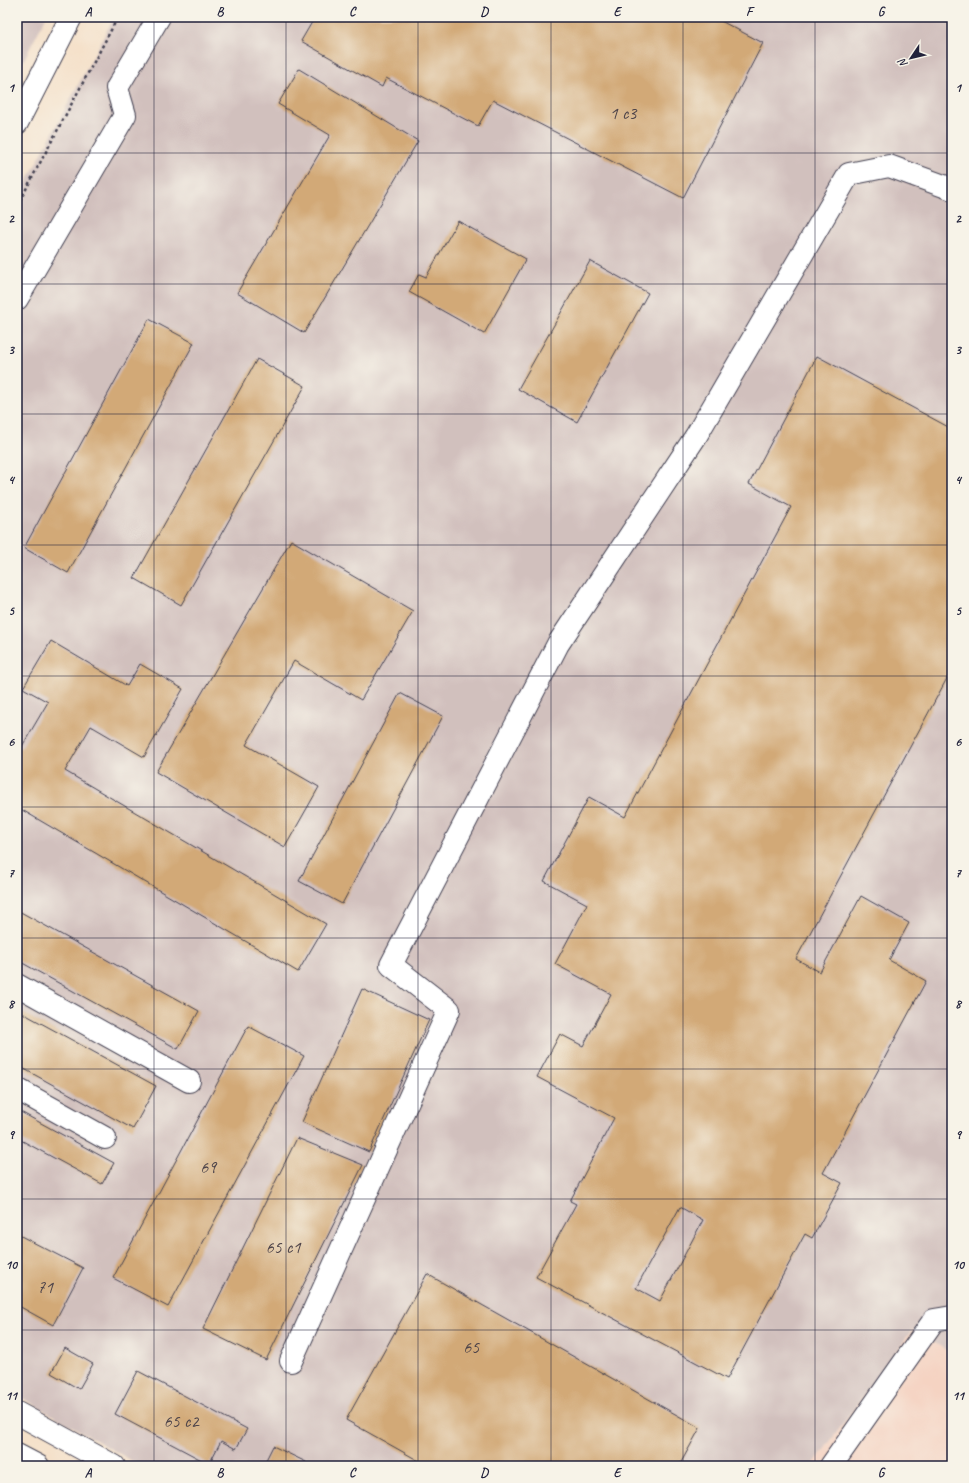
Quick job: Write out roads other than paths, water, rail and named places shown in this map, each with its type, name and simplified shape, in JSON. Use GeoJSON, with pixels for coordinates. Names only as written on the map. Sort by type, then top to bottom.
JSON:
{"type":"FeatureCollection","features":[{"type":"Feature","properties":{"kind":"main road"},"geometry":{"type":"LineString","coordinates":[[17,123],[71,17]]}},
{"type":"Feature","properties":{"kind":"main road"},"geometry":{"type":"LineString","coordinates":[[17,299],[124,115],[117,88],[159,17]]}},
{"type":"Feature","properties":{"kind":"main road"},"geometry":{"type":"LineString","coordinates":[[291,1361],[449,1010],[391,964],[558,644],[696,436],[849,174],[889,166],[952,189]]}},
{"type":"Feature","properties":{"kind":"main road"},"geometry":{"type":"LineString","coordinates":[[17,985],[189,1081]]}},
{"type":"Feature","properties":{"kind":"main road"},"geometry":{"type":"LineString","coordinates":[[17,1089],[105,1138]]}},
{"type":"Feature","properties":{"kind":"main road"},"geometry":{"type":"LineString","coordinates":[[831,1466],[934,1320],[952,1317]]}},
{"type":"Feature","properties":{"kind":"main road"},"geometry":{"type":"LineString","coordinates":[[17,1413],[114,1466]]}},
{"type":"Feature","properties":{"kind":"main road"},"geometry":{"type":"LineString","coordinates":[[17,1454],[38,1466]]}}]}
